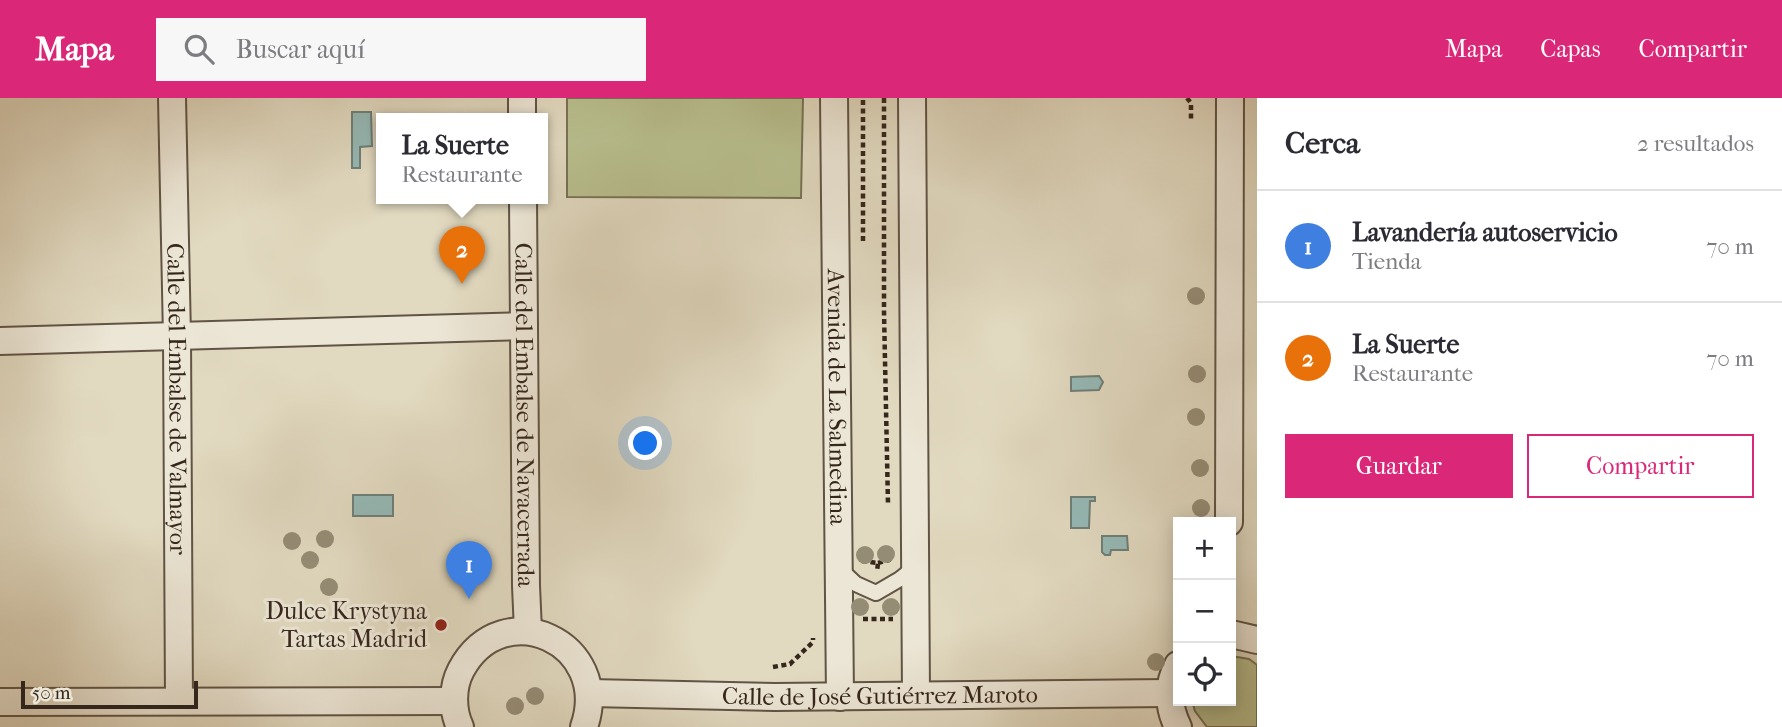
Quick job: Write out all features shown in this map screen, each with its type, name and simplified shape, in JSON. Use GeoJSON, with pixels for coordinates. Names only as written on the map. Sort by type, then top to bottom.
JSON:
{"type":"FeatureCollection","features":[{"type":"Feature","properties":{"kind":"street","name":"Calle del Embalse de Valmayor"},"geometry":{"type":"LineString","coordinates":[[172,98],[177,337],[179,701]]}},
{"type":"Feature","properties":{"kind":"street","name":"Avenida de La Salmedina"},"geometry":{"type":"LineString","coordinates":[[834,98],[839,697]]}},
{"type":"Feature","properties":{"kind":"street"},"geometry":{"type":"LineString","coordinates":[[912,98],[916,695]]}},
{"type":"Feature","properties":{"kind":"street"},"geometry":{"type":"LineString","coordinates":[[1229,517],[1230,98]]}},
{"type":"Feature","properties":{"kind":"street","name":"Calle del Embalse de Navacerrada"},"geometry":{"type":"LineString","coordinates":[[523,204],[528,631]]}},
{"type":"Feature","properties":{"kind":"street"},"geometry":{"type":"LineString","coordinates":[[0,341],[524,327]]}},
{"type":"Feature","properties":{"kind":"street"},"geometry":{"type":"LineString","coordinates":[[460,727],[454,701],[457,678],[468,658],[484,642],[505,633],[528,631],[551,638],[570,651],[583,670],[590,692],[589,712],[584,727]]}},
{"type":"Feature","properties":{"kind":"street"},"geometry":{"type":"LineString","coordinates":[[1236,635],[1257,640]]}},
{"type":"Feature","properties":{"kind":"street"},"geometry":{"type":"LineString","coordinates":[[1173,676],[1170,693],[1172,715],[1178,727]]}},
{"type":"Feature","properties":{"kind":"street","name":"Calle de José Gutiérrez Maroto"},"geometry":{"type":"LineString","coordinates":[[590,692],[839,697],[1170,693]]}},
{"type":"Feature","properties":{"kind":"street"},"geometry":{"type":"LineString","coordinates":[[0,702],[454,701]]}},
{"type":"Feature","properties":{"kind":"lane"},"geometry":{"type":"LineString","coordinates":[[838,567],[856,584],[876,593],[900,579],[915,566]]}},
{"type":"Feature","properties":{"kind":"path"},"geometry":{"type":"LineString","coordinates":[[884,98],[884,312],[888,505]]}},
{"type":"Feature","properties":{"kind":"path"},"geometry":{"type":"LineString","coordinates":[[1187,98],[1191,103],[1191,122]]}},
{"type":"Feature","properties":{"kind":"path"},"geometry":{"type":"LineString","coordinates":[[877,563],[889,560],[888,547]]}},
{"type":"Feature","properties":{"kind":"path"},"geometry":{"type":"LineString","coordinates":[[852,620],[902,619]]}},
{"type":"Feature","properties":{"kind":"green space"},"geometry":{"type":"Polygon","coordinates":[[[567,98],[803,98],[801,198],[567,197],[567,98]]]}},
{"type":"Feature","properties":{"kind":"green space"},"geometry":{"type":"Polygon","coordinates":[[[1236,657],[1249,659],[1257,665],[1257,727],[1207,727],[1194,706],[1236,706],[1236,657]]]}},
{"type":"Feature","properties":{"kind":"water"},"geometry":{"type":"Polygon","coordinates":[[[352,112],[371,112],[372,146],[360,147],[360,168],[352,168],[352,112]]]}},
{"type":"Feature","properties":{"kind":"water"},"geometry":{"type":"Polygon","coordinates":[[[1099,376],[1103,382],[1099,390],[1071,391],[1071,377],[1099,376]]]}},
{"type":"Feature","properties":{"kind":"water"},"geometry":{"type":"Polygon","coordinates":[[[353,495],[393,495],[393,516],[353,516],[353,495]]]}},
{"type":"Feature","properties":{"kind":"water"},"geometry":{"type":"Polygon","coordinates":[[[1071,497],[1095,497],[1095,501],[1090,501],[1089,528],[1071,528],[1071,497]]]}},
{"type":"Feature","properties":{"kind":"water"},"geometry":{"type":"Polygon","coordinates":[[[1102,536],[1127,536],[1128,550],[1111,550],[1110,555],[1105,555],[1102,552],[1102,536]]]}},
{"type":"Feature","properties":{"kind":"place","name":"La Suerte"},"geometry":{"type":"Point","coordinates":[462,284]}},
{"type":"Feature","properties":{"kind":"place","name":"Lavandería autoservicio"},"geometry":{"type":"Point","coordinates":[469,599]}},
{"type":"Feature","properties":{"kind":"place","name":"Dulce Krystyna Tartas Madrid"},"geometry":{"type":"Point","coordinates":[441,625]}}]}
